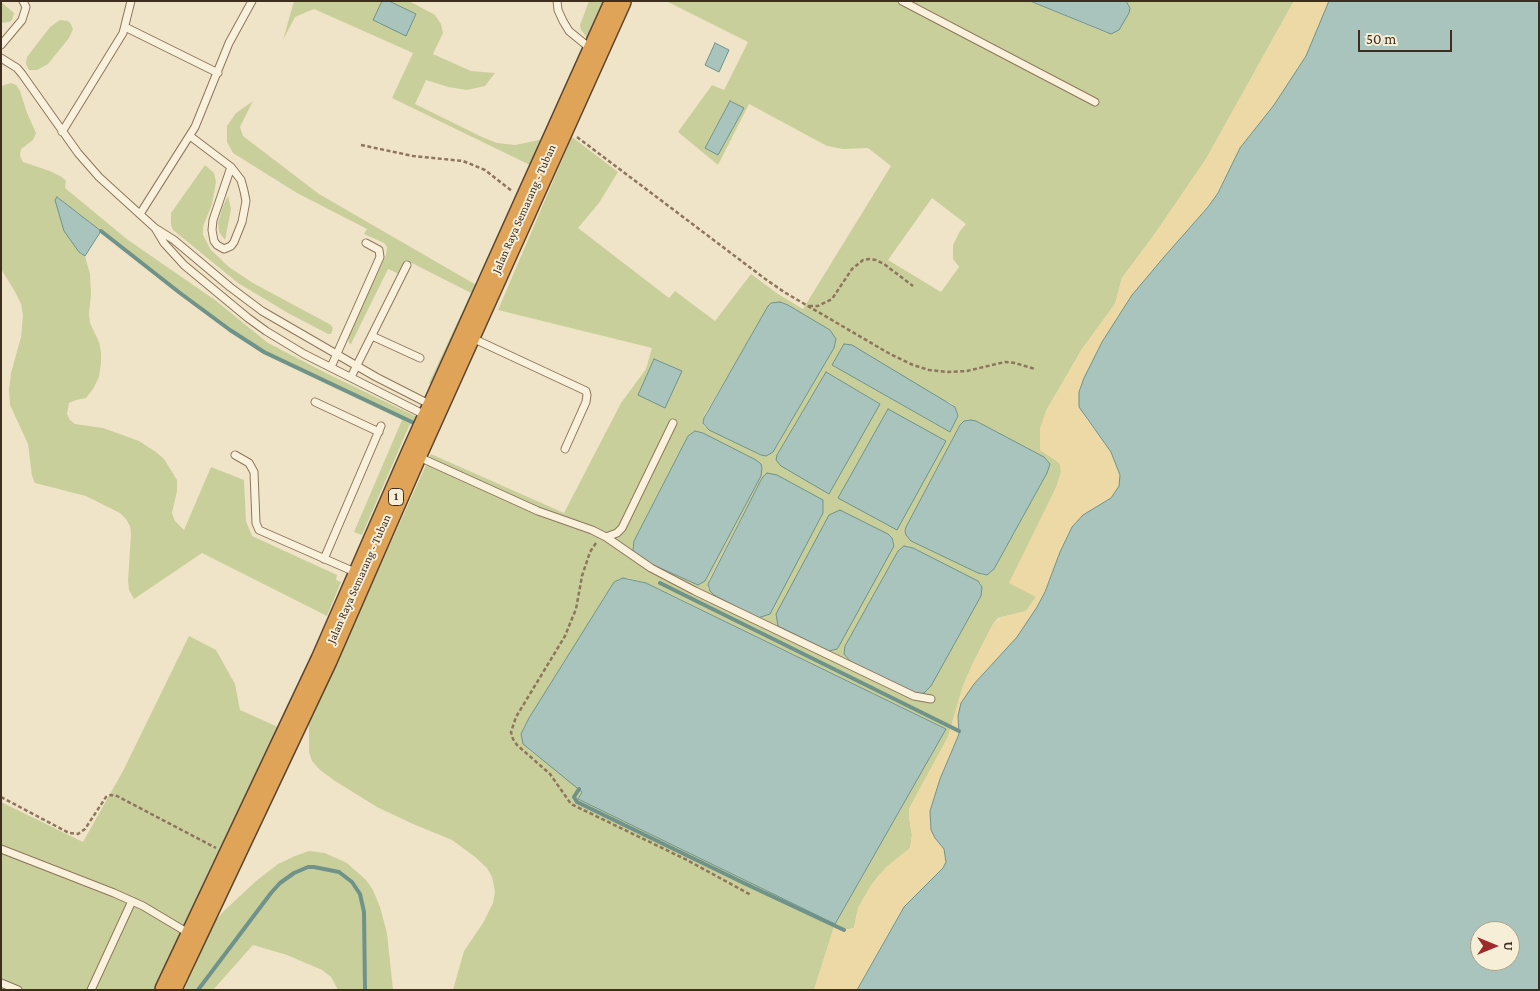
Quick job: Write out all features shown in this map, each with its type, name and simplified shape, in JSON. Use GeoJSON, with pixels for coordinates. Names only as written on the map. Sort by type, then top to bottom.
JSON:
{"type":"FeatureCollection","features":[{"type":"Feature","properties":{"kind":"highway","name":"Jalan Raya Semarang - Tuban"},"geometry":{"type":"LineString","coordinates":[[168,990],[362,576],[414,454],[618,1]]}},
{"type":"Feature","properties":{"kind":"lane"},"geometry":{"type":"LineString","coordinates":[[1,45],[22,20],[26,8],[23,1]]}},
{"type":"Feature","properties":{"kind":"lane"},"geometry":{"type":"LineString","coordinates":[[62,132],[111,54],[125,27],[131,1]]}},
{"type":"Feature","properties":{"kind":"lane"},"geometry":{"type":"LineString","coordinates":[[140,214],[190,136],[208,98],[229,43],[252,1]]}},
{"type":"Feature","properties":{"kind":"lane"},"geometry":{"type":"LineString","coordinates":[[557,1],[562,21],[569,31],[595,52]]}},
{"type":"Feature","properties":{"kind":"lane"},"geometry":{"type":"LineString","coordinates":[[902,1],[1095,102]]}},
{"type":"Feature","properties":{"kind":"lane"},"geometry":{"type":"LineString","coordinates":[[125,27],[218,73]]}},
{"type":"Feature","properties":{"kind":"lane"},"geometry":{"type":"LineString","coordinates":[[1,58],[22,74],[62,132],[99,178],[155,228],[174,240],[244,299],[262,311],[433,412]]}},
{"type":"Feature","properties":{"kind":"lane"},"geometry":{"type":"LineString","coordinates":[[190,136],[231,167],[240,180],[246,201],[242,222],[234,242],[231,246],[224,249],[214,241],[212,230],[213,220],[231,167]]}},
{"type":"Feature","properties":{"kind":"lane"},"geometry":{"type":"LineString","coordinates":[[155,228],[172,253],[248,318],[286,344],[351,377],[433,412]]}},
{"type":"Feature","properties":{"kind":"lane"},"geometry":{"type":"LineString","coordinates":[[331,367],[380,256],[379,250],[366,243]]}},
{"type":"Feature","properties":{"kind":"lane"},"geometry":{"type":"LineString","coordinates":[[351,377],[407,265]]}},
{"type":"Feature","properties":{"kind":"lane"},"geometry":{"type":"LineString","coordinates":[[372,336],[420,358]]}},
{"type":"Feature","properties":{"kind":"lane"},"geometry":{"type":"LineString","coordinates":[[467,336],[586,391],[586,402],[565,449]]}},
{"type":"Feature","properties":{"kind":"lane"},"geometry":{"type":"LineString","coordinates":[[315,402],[380,429],[324,559]]}},
{"type":"Feature","properties":{"kind":"lane"},"geometry":{"type":"LineString","coordinates":[[606,537],[617,533],[622,528],[673,423]]}},
{"type":"Feature","properties":{"kind":"lane"},"geometry":{"type":"LineString","coordinates":[[414,454],[521,503],[592,530],[606,537],[651,568],[695,591],[914,696],[931,699]]}},
{"type":"Feature","properties":{"kind":"lane"},"geometry":{"type":"LineString","coordinates":[[235,455],[249,463],[254,472],[256,522],[259,530],[362,576]]}},
{"type":"Feature","properties":{"kind":"lane"},"geometry":{"type":"LineString","coordinates":[[1,849],[132,901],[193,936]]}},
{"type":"Feature","properties":{"kind":"lane"},"geometry":{"type":"LineString","coordinates":[[91,990],[132,901]]}},
{"type":"Feature","properties":{"kind":"lane"},"geometry":{"type":"LineString","coordinates":[[1,982],[18,990]]}},
{"type":"Feature","properties":{"kind":"path"},"geometry":{"type":"LineString","coordinates":[[562,126],[764,278],[890,354],[929,370],[948,372],[967,372],[1005,362],[1015,362],[1035,369]]}},
{"type":"Feature","properties":{"kind":"path"},"geometry":{"type":"LineString","coordinates":[[361,145],[413,156],[453,159],[472,164],[492,174],[510,190],[528,201]]}},
{"type":"Feature","properties":{"kind":"path"},"geometry":{"type":"LineString","coordinates":[[808,306],[818,306],[832,299],[852,269],[863,260],[876,260],[884,264],[913,286]]}},
{"type":"Feature","properties":{"kind":"path"},"geometry":{"type":"LineString","coordinates":[[606,537],[599,540],[590,552],[572,621],[565,636],[516,716],[511,732],[513,739],[517,745],[550,774],[571,804],[687,860],[751,895]]}},
{"type":"Feature","properties":{"kind":"path"},"geometry":{"type":"LineString","coordinates":[[1,797],[70,832],[78,834],[85,829],[106,797],[111,795],[117,796],[231,856]]}},
{"type":"Feature","properties":{"kind":"green space"},"geometry":{"type":"Polygon","coordinates":[[[294,1],[382,1],[373,20],[416,14],[389,1],[409,1],[435,15],[441,24],[443,33],[433,54],[471,71],[495,73],[485,86],[467,90],[448,87],[426,80],[415,104],[497,143],[515,145],[544,139],[532,166],[392,98],[413,53],[314,9],[295,17],[283,40],[294,1]]]}},
{"type":"Feature","properties":{"kind":"green space"},"geometry":{"type":"Polygon","coordinates":[[[589,1],[605,1],[588,39],[581,30],[580,25],[589,1]]]}},
{"type":"Feature","properties":{"kind":"green space"},"geometry":{"type":"Polygon","coordinates":[[[666,1],[1030,1],[1107,33],[1130,8],[1126,1],[1294,1],[1206,159],[1122,278],[1115,304],[1082,349],[1046,411],[1040,450],[1060,464],[1061,472],[1036,597],[1026,611],[998,618],[993,624],[963,686],[948,737],[909,809],[912,835],[910,849],[879,875],[870,887],[858,908],[854,928],[844,930],[834,927],[814,990],[453,990],[464,951],[483,923],[493,903],[495,892],[492,877],[487,868],[452,840],[377,807],[320,770],[312,761],[309,752],[309,723],[431,454],[564,513],[621,403],[646,369],[652,348],[498,310],[572,137],[618,172],[599,203],[578,228],[669,298],[675,291],[715,321],[751,274],[778,294],[803,309],[891,166],[868,148],[843,149],[827,146],[749,104],[718,165],[678,132],[712,85],[724,90],[748,42],[666,1]],[[730,101],[705,148],[718,155],[743,109],[730,101]],[[932,198],[888,260],[941,292],[959,267],[953,259],[953,245],[966,224],[932,198]],[[771,303],[705,414],[703,422],[705,427],[761,455],[773,452],[834,348],[836,339],[830,330],[784,303],[771,303]],[[654,359],[646,377],[681,371],[654,359]],[[832,365],[950,432],[958,416],[955,407],[951,403],[832,365]],[[826,372],[777,455],[880,404],[826,372]],[[964,421],[960,425],[905,531],[911,541],[983,575],[994,569],[1049,468],[1047,460],[976,421],[964,421]],[[695,431],[688,436],[634,541],[634,553],[649,563],[698,585],[705,581],[762,471],[703,433],[695,431]],[[768,473],[762,478],[709,580],[708,588],[714,595],[806,545],[823,513],[768,473]],[[904,546],[898,551],[844,650],[846,658],[911,692],[927,691],[981,596],[981,584],[913,548],[904,546]],[[628,578],[614,582],[523,729],[528,749],[582,792],[578,799],[835,924],[946,729],[674,596],[646,583],[628,578]]]}},
{"type":"Feature","properties":{"kind":"green space"},"geometry":{"type":"Polygon","coordinates":[[[1,2],[14,13],[12,20],[9,22],[1,23],[1,2]]]}},
{"type":"Feature","properties":{"kind":"green space"},"geometry":{"type":"Polygon","coordinates":[[[60,20],[68,21],[71,24],[73,29],[69,38],[48,64],[37,70],[29,70],[26,64],[27,57],[50,27],[60,20]]]}},
{"type":"Feature","properties":{"kind":"green space"},"geometry":{"type":"Polygon","coordinates":[[[11,83],[16,85],[20,91],[36,133],[33,140],[21,149],[20,156],[23,162],[62,177],[66,181],[65,188],[128,240],[215,300],[268,343],[417,417],[413,425],[410,424],[362,535],[354,532],[402,420],[263,354],[173,290],[57,197],[79,252],[85,256],[90,274],[90,323],[99,342],[101,352],[99,377],[86,398],[69,403],[67,414],[70,420],[75,424],[103,428],[139,441],[164,459],[177,480],[177,491],[172,513],[175,521],[184,530],[211,467],[244,480],[246,521],[252,536],[337,575],[336,580],[341,582],[327,616],[202,553],[134,599],[129,590],[128,581],[131,534],[130,526],[126,519],[120,513],[86,496],[35,483],[32,476],[28,444],[10,405],[11,373],[21,337],[23,315],[21,304],[1,269],[1,86],[11,83]]]}},
{"type":"Feature","properties":{"kind":"green space"},"geometry":{"type":"Polygon","coordinates":[[[253,101],[240,127],[243,136],[319,194],[478,286],[432,384],[429,383],[471,293],[406,260],[399,274],[388,269],[351,344],[349,343],[348,336],[386,255],[387,247],[384,243],[364,234],[367,229],[297,193],[233,153],[227,142],[227,126],[236,113],[253,101]]]}},
{"type":"Feature","properties":{"kind":"green space"},"geometry":{"type":"Polygon","coordinates":[[[205,165],[214,173],[216,182],[212,204],[203,227],[203,235],[211,250],[229,267],[253,283],[331,325],[333,328],[331,334],[288,313],[238,283],[173,230],[171,213],[205,165]]]}},
{"type":"Feature","properties":{"kind":"green space"},"geometry":{"type":"Polygon","coordinates":[[[228,196],[231,209],[225,240],[219,232],[218,223],[228,196]]]}},
{"type":"Feature","properties":{"kind":"green space"},"geometry":{"type":"Polygon","coordinates":[[[189,636],[216,650],[235,684],[240,710],[278,727],[154,990],[1,990],[1,802],[83,842],[123,771],[189,636]]]}},
{"type":"Feature","properties":{"kind":"green space"},"geometry":{"type":"Polygon","coordinates":[[[309,851],[325,853],[347,863],[366,880],[373,890],[387,933],[393,990],[338,990],[331,977],[322,970],[287,955],[253,945],[213,990],[184,990],[215,921],[256,881],[278,864],[309,851]]]}},
{"type":"Feature","properties":{"kind":"sand"},"geometry":{"type":"Polygon","coordinates":[[[1294,1],[1329,1],[1306,56],[1274,105],[1240,148],[1214,199],[1132,295],[1102,342],[1081,385],[1079,392],[1084,416],[1111,452],[1120,475],[1119,486],[1111,498],[1083,515],[1072,527],[1037,607],[1017,637],[981,676],[958,716],[959,734],[930,811],[930,825],[933,834],[946,853],[945,865],[899,914],[857,990],[814,990],[834,927],[844,930],[854,928],[858,908],[870,887],[886,867],[910,848],[912,835],[909,809],[948,737],[963,686],[993,624],[1002,617],[1026,611],[1036,597],[1009,583],[1057,485],[1061,472],[1057,461],[1040,450],[1040,428],[1046,411],[1082,349],[1115,304],[1122,278],[1206,159],[1294,1]]]}},
{"type":"Feature","properties":{"kind":"water"},"geometry":{"type":"Polygon","coordinates":[[[382,1],[389,1],[416,14],[406,36],[373,20],[382,1]]]}},
{"type":"Feature","properties":{"kind":"water"},"geometry":{"type":"Polygon","coordinates":[[[1030,1],[1126,1],[1130,8],[1119,30],[1111,34],[1030,1]]]}},
{"type":"Feature","properties":{"kind":"water"},"geometry":{"type":"Polygon","coordinates":[[[1329,1],[1539,1],[1539,990],[857,990],[904,907],[943,868],[946,862],[944,849],[931,830],[930,811],[940,779],[959,734],[958,716],[961,703],[974,684],[1017,637],[1037,607],[1072,527],[1083,515],[1111,498],[1119,486],[1120,475],[1111,452],[1079,407],[1079,392],[1084,378],[1102,342],[1132,295],[1208,207],[1218,193],[1240,148],[1274,105],[1306,56],[1329,1]]]}},
{"type":"Feature","properties":{"kind":"water"},"geometry":{"type":"Polygon","coordinates":[[[715,43],[729,50],[719,72],[705,65],[715,43]]]}},
{"type":"Feature","properties":{"kind":"water"},"geometry":{"type":"Polygon","coordinates":[[[730,101],[744,108],[718,155],[705,148],[730,101]]]}},
{"type":"Feature","properties":{"kind":"water"},"geometry":{"type":"Polygon","coordinates":[[[57,197],[101,231],[85,256],[79,252],[64,231],[55,200],[57,197]]]}},
{"type":"Feature","properties":{"kind":"water"},"geometry":{"type":"Polygon","coordinates":[[[780,302],[830,330],[836,339],[834,348],[773,452],[766,456],[709,430],[703,423],[704,418],[768,306],[771,303],[780,302]]]}},
{"type":"Feature","properties":{"kind":"water"},"geometry":{"type":"Polygon","coordinates":[[[844,344],[852,345],[955,407],[958,416],[950,432],[832,365],[844,344]]]}},
{"type":"Feature","properties":{"kind":"water"},"geometry":{"type":"Polygon","coordinates":[[[654,359],[682,371],[665,408],[638,395],[654,359]]]}},
{"type":"Feature","properties":{"kind":"water"},"geometry":{"type":"Polygon","coordinates":[[[826,372],[880,404],[829,494],[781,466],[776,460],[777,455],[826,372]]]}},
{"type":"Feature","properties":{"kind":"water"},"geometry":{"type":"Polygon","coordinates":[[[888,409],[946,441],[897,530],[838,498],[888,409]]]}},
{"type":"Feature","properties":{"kind":"water"},"geometry":{"type":"Polygon","coordinates":[[[971,420],[1044,457],[1050,464],[1047,473],[994,569],[987,575],[978,573],[911,541],[905,531],[960,425],[964,421],[971,420]]]}},
{"type":"Feature","properties":{"kind":"water"},"geometry":{"type":"Polygon","coordinates":[[[695,431],[703,433],[756,460],[761,464],[762,468],[761,476],[705,581],[698,585],[649,563],[634,553],[633,550],[634,541],[688,436],[695,431]]]}},
{"type":"Feature","properties":{"kind":"water"},"geometry":{"type":"Polygon","coordinates":[[[767,473],[777,475],[823,500],[823,513],[770,614],[758,618],[714,595],[710,591],[708,584],[762,478],[767,473]]]}},
{"type":"Feature","properties":{"kind":"water"},"geometry":{"type":"Polygon","coordinates":[[[840,510],[888,534],[892,538],[894,546],[839,646],[837,649],[829,651],[778,626],[776,614],[829,515],[840,510]]]}},
{"type":"Feature","properties":{"kind":"water"},"geometry":{"type":"Polygon","coordinates":[[[904,546],[913,548],[978,581],[982,587],[981,596],[931,686],[924,693],[920,694],[911,692],[850,661],[844,654],[845,646],[898,551],[904,546]]]}},
{"type":"Feature","properties":{"kind":"water"},"geometry":{"type":"Polygon","coordinates":[[[623,578],[646,583],[946,729],[835,924],[578,799],[582,792],[523,744],[521,734],[529,718],[614,582],[623,578]]]}},
{"type":"Feature","properties":{"kind":"waterway"},"geometry":{"type":"LineString","coordinates":[[101,231],[180,293],[230,330],[264,352],[414,423]]}},
{"type":"Feature","properties":{"kind":"waterway"},"geometry":{"type":"LineString","coordinates":[[660,583],[959,731]]}},
{"type":"Feature","properties":{"kind":"waterway"},"geometry":{"type":"LineString","coordinates":[[579,789],[574,797],[577,802],[844,930]]}},
{"type":"Feature","properties":{"kind":"waterway"},"geometry":{"type":"LineString","coordinates":[[198,990],[271,893],[280,883],[294,873],[308,867],[339,872],[352,882],[360,894],[364,912],[365,990]]}}]}
